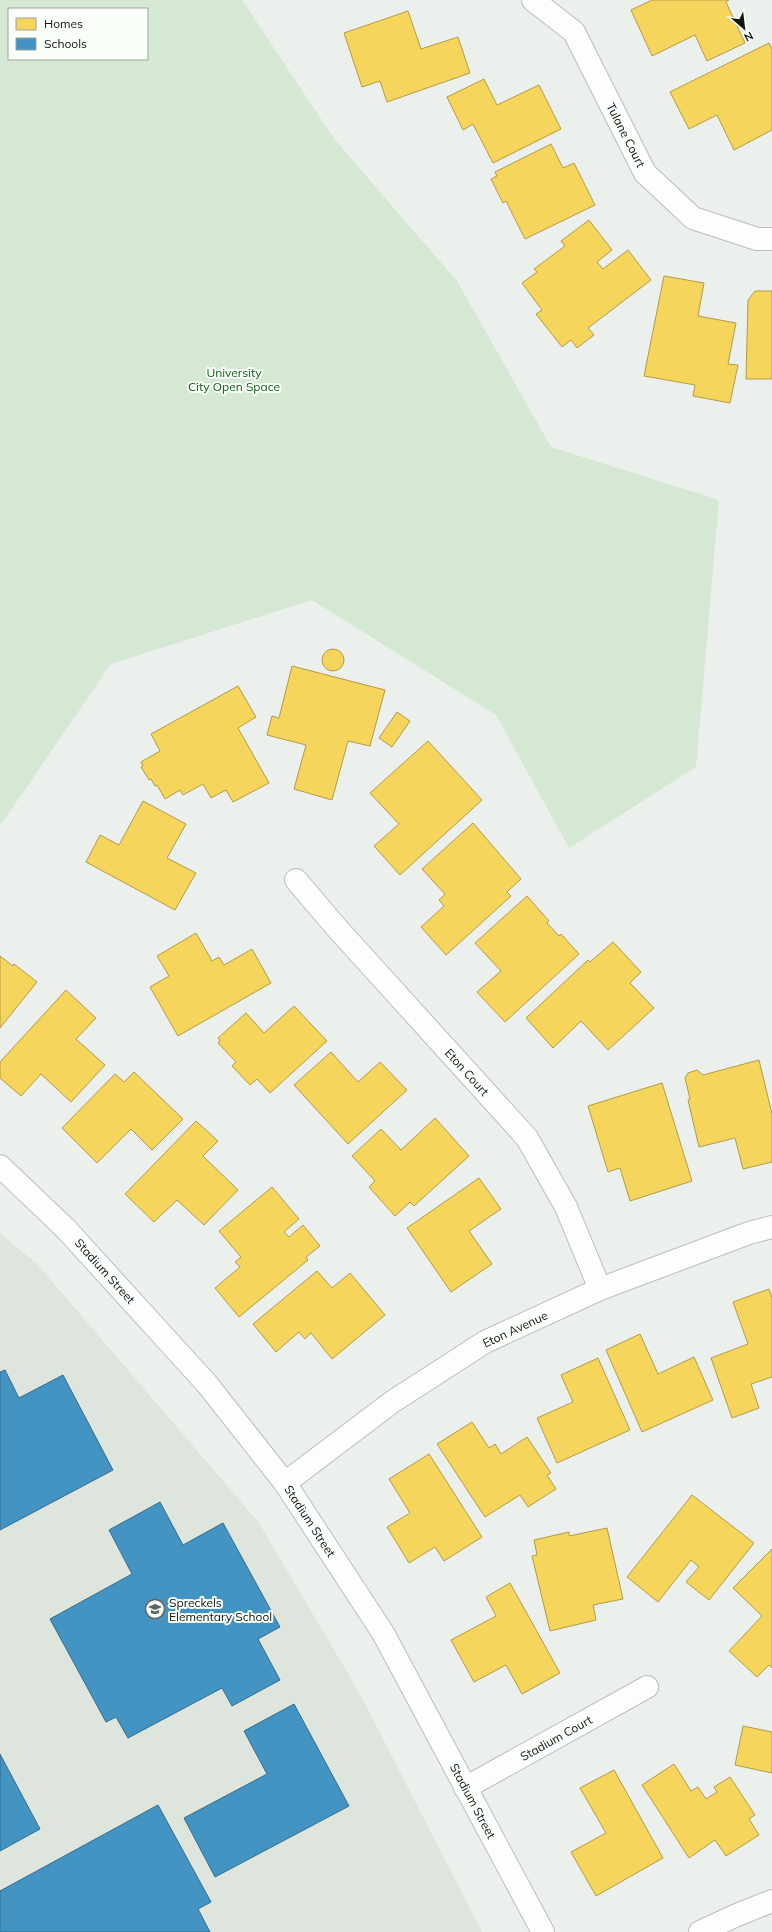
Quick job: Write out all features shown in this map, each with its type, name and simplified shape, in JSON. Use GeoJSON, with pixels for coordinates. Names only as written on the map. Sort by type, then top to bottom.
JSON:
{"type":"FeatureCollection","features":[{"type":"Feature","properties":{"kind":"street","name":"Tulane Court"},"geometry":{"type":"LineString","coordinates":[[533,0],[574,32],[645,173],[693,218],[758,239],[772,239]]}},
{"type":"Feature","properties":{"kind":"street","name":"Eton Court"},"geometry":{"type":"LineString","coordinates":[[296,880],[336,928],[527,1138],[566,1207],[600,1289]]}},
{"type":"Feature","properties":{"kind":"street","name":"Stadium Street"},"geometry":{"type":"LineString","coordinates":[[0,1166],[66,1229],[207,1384],[285,1483],[383,1632],[543,1932]]}},
{"type":"Feature","properties":{"kind":"street","name":"Eton Avenue"},"geometry":{"type":"LineString","coordinates":[[285,1483],[392,1402],[485,1342],[600,1289],[749,1233],[772,1227]]}},
{"type":"Feature","properties":{"kind":"street","name":"Stadium Court"},"geometry":{"type":"LineString","coordinates":[[465,1788],[647,1687]]}},
{"type":"Feature","properties":{"kind":"street"},"geometry":{"type":"LineString","coordinates":[[700,1932],[772,1901]]}},
{"type":"Feature","properties":{"kind":"shaded area","name":"Spreckels Elementary School"},"geometry":{"type":"Polygon","coordinates":[[[0,1233],[37,1264],[259,1523],[360,1694],[482,1932],[0,1932],[0,1233]]]}},
{"type":"Feature","properties":{"kind":"green space","name":"University City Open Space"},"geometry":{"type":"Polygon","coordinates":[[[0,0],[242,0],[335,140],[457,281],[551,447],[719,500],[696,767],[569,848],[496,715],[312,600],[111,664],[0,826],[0,0]]]}},
{"type":"Feature","properties":{"kind":"building: Homes"},"geometry":{"type":"Polygon","coordinates":[[[652,0],[729,0],[726,2],[745,43],[707,61],[695,35],[652,56],[631,10],[652,0]]]}},
{"type":"Feature","properties":{"kind":"building: Homes"},"geometry":{"type":"Polygon","coordinates":[[[408,11],[421,49],[458,37],[470,73],[387,102],[380,81],[362,87],[344,33],[408,11]]]}},
{"type":"Feature","properties":{"kind":"building: Homes"},"geometry":{"type":"Polygon","coordinates":[[[769,43],[772,49],[772,130],[734,150],[717,115],[689,129],[670,92],[769,43]]]}},
{"type":"Feature","properties":{"kind":"building: Homes"},"geometry":{"type":"Polygon","coordinates":[[[484,79],[497,105],[539,85],[561,129],[493,163],[473,124],[463,130],[447,97],[484,79]]]}},
{"type":"Feature","properties":{"kind":"building: Homes"},"geometry":{"type":"Polygon","coordinates":[[[551,144],[563,168],[574,163],[595,205],[525,239],[506,201],[503,203],[491,179],[497,176],[495,172],[551,144]]]}},
{"type":"Feature","properties":{"kind":"building: Homes"},"geometry":{"type":"Polygon","coordinates":[[[589,220],[612,250],[597,262],[603,269],[628,250],[651,280],[588,328],[594,335],[577,348],[571,340],[562,347],[536,314],[542,310],[522,283],[537,272],[534,269],[565,246],[561,241],[589,220]]]}},
{"type":"Feature","properties":{"kind":"building: Homes"},"geometry":{"type":"Polygon","coordinates":[[[664,276],[704,283],[698,316],[736,323],[728,364],[738,365],[730,403],[693,396],[695,385],[644,376],[664,276]]]}},
{"type":"Feature","properties":{"kind":"building: Homes"},"geometry":{"type":"Polygon","coordinates":[[[755,291],[772,291],[772,379],[746,379],[748,300],[755,291]]]}},
{"type":"Feature","properties":{"kind":"building: Homes"},"geometry":{"type":"Polygon","coordinates":[[[333,649],[341,652],[344,660],[341,668],[333,671],[325,668],[322,660],[325,652],[333,649]]]}},
{"type":"Feature","properties":{"kind":"building: Homes"},"geometry":{"type":"Polygon","coordinates":[[[292,666],[385,690],[370,746],[348,741],[332,800],[294,789],[306,745],[267,735],[272,716],[279,718],[292,666]]]}},
{"type":"Feature","properties":{"kind":"building: Homes"},"geometry":{"type":"Polygon","coordinates":[[[238,686],[256,717],[238,728],[269,783],[233,802],[226,790],[211,798],[203,784],[183,795],[180,790],[165,799],[157,785],[155,786],[151,779],[149,780],[141,767],[143,766],[141,762],[160,751],[151,734],[238,686]]]}},
{"type":"Feature","properties":{"kind":"building: Homes"},"geometry":{"type":"Polygon","coordinates":[[[397,712],[410,721],[392,747],[379,738],[397,712]]]}},
{"type":"Feature","properties":{"kind":"building: Homes"},"geometry":{"type":"Polygon","coordinates":[[[428,741],[482,800],[400,875],[374,846],[399,824],[370,793],[428,741]]]}},
{"type":"Feature","properties":{"kind":"building: Homes"},"geometry":{"type":"Polygon","coordinates":[[[143,801],[186,824],[167,858],[196,873],[175,910],[86,862],[100,835],[119,845],[143,801]]]}},
{"type":"Feature","properties":{"kind":"building: Homes"},"geometry":{"type":"Polygon","coordinates":[[[473,823],[521,879],[507,892],[511,896],[446,955],[421,927],[444,906],[439,900],[445,894],[422,869],[473,823]]]}},
{"type":"Feature","properties":{"kind":"building: Homes"},"geometry":{"type":"Polygon","coordinates":[[[527,896],[549,921],[547,923],[559,936],[561,934],[579,954],[505,1022],[477,992],[501,971],[475,943],[527,896]]]}},
{"type":"Feature","properties":{"kind":"building: Homes"},"geometry":{"type":"Polygon","coordinates":[[[196,933],[212,961],[219,957],[224,965],[252,949],[271,983],[178,1036],[150,987],[169,976],[157,956],[196,933]]]}},
{"type":"Feature","properties":{"kind":"building: Homes"},"geometry":{"type":"Polygon","coordinates":[[[613,942],[641,972],[630,983],[654,1008],[608,1050],[581,1021],[553,1048],[526,1018],[588,960],[590,962],[613,942]]]}},
{"type":"Feature","properties":{"kind":"building: Homes"},"geometry":{"type":"Polygon","coordinates":[[[0,956],[13,966],[14,964],[37,982],[0,1028],[0,956]]]}},
{"type":"Feature","properties":{"kind":"building: Homes"},"geometry":{"type":"Polygon","coordinates":[[[66,990],[96,1018],[76,1039],[105,1065],[71,1102],[41,1074],[21,1096],[0,1078],[0,1062],[66,990]]]}},
{"type":"Feature","properties":{"kind":"building: Homes"},"geometry":{"type":"Polygon","coordinates":[[[294,1006],[327,1041],[270,1093],[257,1079],[250,1085],[232,1066],[236,1062],[218,1043],[220,1041],[218,1038],[246,1013],[264,1033],[294,1006]]]}},
{"type":"Feature","properties":{"kind":"building: Homes"},"geometry":{"type":"Polygon","coordinates":[[[331,1052],[358,1082],[380,1062],[407,1090],[348,1144],[294,1085],[331,1052]]]}},
{"type":"Feature","properties":{"kind":"building: Homes"},"geometry":{"type":"Polygon","coordinates":[[[759,1060],[772,1114],[772,1162],[743,1169],[735,1138],[699,1147],[688,1100],[690,1099],[685,1078],[688,1073],[697,1070],[703,1075],[759,1060]]]}},
{"type":"Feature","properties":{"kind":"building: Homes"},"geometry":{"type":"Polygon","coordinates":[[[134,1072],[183,1119],[152,1150],[131,1129],[97,1163],[62,1128],[115,1074],[124,1082],[134,1072]]]}},
{"type":"Feature","properties":{"kind":"building: Homes"},"geometry":{"type":"Polygon","coordinates":[[[662,1083],[692,1181],[630,1201],[620,1168],[608,1172],[588,1106],[662,1083]]]}},
{"type":"Feature","properties":{"kind":"building: Homes"},"geometry":{"type":"Polygon","coordinates":[[[435,1118],[469,1156],[414,1206],[410,1202],[395,1216],[369,1187],[375,1181],[352,1156],[381,1129],[401,1150],[435,1118]]]}},
{"type":"Feature","properties":{"kind":"building: Homes"},"geometry":{"type":"Polygon","coordinates":[[[196,1121],[218,1141],[203,1156],[238,1190],[204,1225],[177,1200],[154,1222],[125,1194],[196,1121]]]}},
{"type":"Feature","properties":{"kind":"building: Homes"},"geometry":{"type":"Polygon","coordinates":[[[479,1178],[501,1209],[469,1231],[492,1264],[451,1292],[407,1228],[479,1178]]]}},
{"type":"Feature","properties":{"kind":"building: Homes"},"geometry":{"type":"Polygon","coordinates":[[[272,1187],[299,1219],[284,1232],[289,1237],[303,1225],[320,1246],[306,1257],[308,1260],[239,1317],[215,1288],[240,1267],[235,1262],[241,1257],[219,1231],[272,1187]]]}},
{"type":"Feature","properties":{"kind":"building: Homes"},"geometry":{"type":"Polygon","coordinates":[[[317,1271],[332,1288],[350,1273],[385,1315],[332,1359],[311,1333],[305,1339],[299,1332],[276,1352],[253,1324],[317,1271]]]}},
{"type":"Feature","properties":{"kind":"building: Homes"},"geometry":{"type":"Polygon","coordinates":[[[769,1289],[772,1298],[772,1377],[751,1384],[759,1408],[732,1418],[711,1358],[748,1344],[733,1302],[769,1289]]]}},
{"type":"Feature","properties":{"kind":"building: Homes"},"geometry":{"type":"Polygon","coordinates":[[[640,1334],[658,1374],[694,1357],[713,1400],[642,1432],[606,1350],[640,1334]]]}},
{"type":"Feature","properties":{"kind":"building: Homes"},"geometry":{"type":"Polygon","coordinates":[[[598,1358],[630,1430],[557,1463],[537,1418],[573,1402],[561,1375],[598,1358]]]}},
{"type":"Feature","properties":{"kind":"building: Homes"},"geometry":{"type":"Polygon","coordinates":[[[472,1422],[489,1448],[495,1444],[501,1454],[527,1437],[551,1473],[547,1475],[556,1489],[528,1507],[520,1495],[485,1517],[437,1444],[472,1422]]]}},
{"type":"Feature","properties":{"kind":"building: Homes"},"geometry":{"type":"Polygon","coordinates":[[[429,1454],[482,1537],[444,1561],[435,1547],[409,1563],[387,1527],[410,1513],[389,1479],[429,1454]]]}},
{"type":"Feature","properties":{"kind":"building: Homes"},"geometry":{"type":"Polygon","coordinates":[[[692,1495],[754,1543],[709,1600],[686,1582],[699,1567],[691,1560],[658,1602],[627,1577],[692,1495]]]}},
{"type":"Feature","properties":{"kind":"building: Homes"},"geometry":{"type":"Polygon","coordinates":[[[607,1528],[623,1599],[593,1605],[596,1620],[550,1631],[532,1556],[537,1555],[534,1540],[569,1532],[569,1536],[607,1528]]]}},
{"type":"Feature","properties":{"kind":"building: Homes"},"geometry":{"type":"Polygon","coordinates":[[[772,1549],[772,1668],[769,1665],[757,1677],[729,1651],[762,1616],[733,1588],[772,1549]]]}},
{"type":"Feature","properties":{"kind":"building: Homes"},"geometry":{"type":"Polygon","coordinates":[[[510,1583],[560,1673],[522,1694],[506,1665],[474,1682],[451,1640],[496,1616],[486,1597],[510,1583]]]}},
{"type":"Feature","properties":{"kind":"building: Homes"},"geometry":{"type":"Polygon","coordinates":[[[743,1726],[772,1732],[772,1773],[735,1765],[743,1726]]]}},
{"type":"Feature","properties":{"kind":"building: Homes"},"geometry":{"type":"Polygon","coordinates":[[[674,1764],[691,1791],[698,1787],[706,1799],[717,1792],[714,1787],[730,1777],[755,1815],[749,1819],[759,1835],[726,1856],[715,1840],[689,1858],[642,1785],[674,1764]]]}},
{"type":"Feature","properties":{"kind":"building: Homes"},"geometry":{"type":"Polygon","coordinates":[[[614,1770],[663,1858],[596,1896],[571,1852],[606,1833],[580,1788],[614,1770]]]}},
{"type":"Feature","properties":{"kind":"building: Schools"},"geometry":{"type":"Polygon","coordinates":[[[5,1370],[19,1398],[63,1375],[113,1470],[0,1530],[0,1372],[5,1370]]]}},
{"type":"Feature","properties":{"kind":"building: Schools"},"geometry":{"type":"Polygon","coordinates":[[[160,1502],[183,1545],[223,1523],[280,1627],[258,1639],[280,1680],[232,1706],[222,1688],[128,1738],[116,1717],[106,1722],[50,1619],[132,1574],[109,1530],[160,1502]]]}},
{"type":"Feature","properties":{"kind":"building: Schools"},"geometry":{"type":"Polygon","coordinates":[[[294,1704],[349,1806],[215,1877],[184,1818],[267,1774],[244,1731],[294,1704]]]}},
{"type":"Feature","properties":{"kind":"building: Schools"},"geometry":{"type":"Polygon","coordinates":[[[0,1754],[40,1829],[0,1851],[0,1754]]]}},
{"type":"Feature","properties":{"kind":"building: Schools"},"geometry":{"type":"Polygon","coordinates":[[[158,1805],[211,1902],[198,1909],[210,1932],[0,1932],[0,1891],[158,1805]]]}},
{"type":"Feature","properties":{"kind":"place","name":"Spreckels Elementary School"},"geometry":{"type":"Point","coordinates":[155,1609]}}]}
